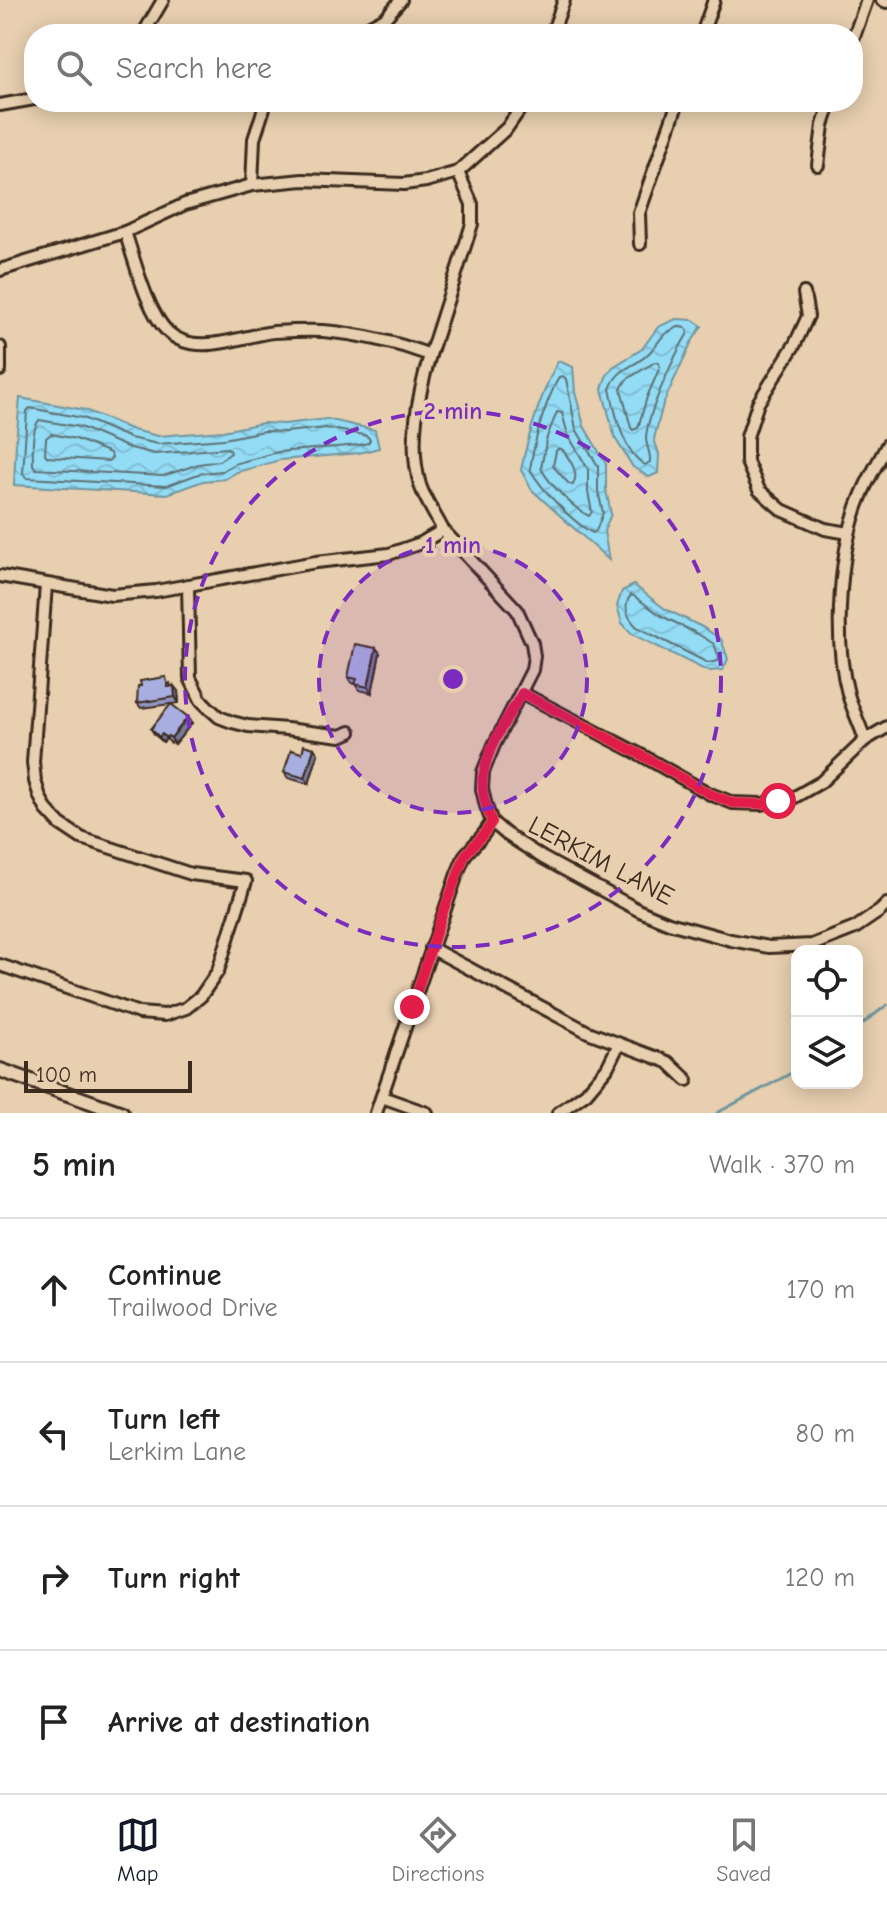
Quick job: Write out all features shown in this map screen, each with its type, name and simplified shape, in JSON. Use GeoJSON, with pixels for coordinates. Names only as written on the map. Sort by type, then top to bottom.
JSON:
{"type":"FeatureCollection","features":[{"type":"Feature","properties":{"kind":"street"},"geometry":{"type":"LineString","coordinates":[[149,24],[163,0]]}},
{"type":"Feature","properties":{"kind":"street"},"geometry":{"type":"LineString","coordinates":[[374,24],[385,18],[401,0]]}},
{"type":"Feature","properties":{"kind":"street"},"geometry":{"type":"LineString","coordinates":[[556,24],[564,0]]}},
{"type":"Feature","properties":{"kind":"street"},"geometry":{"type":"LineString","coordinates":[[706,24],[714,0]]}},
{"type":"Feature","properties":{"kind":"street"},"geometry":{"type":"LineString","coordinates":[[858,24],[867,0]]}},
{"type":"Feature","properties":{"kind":"street"},"geometry":{"type":"LineString","coordinates":[[0,105],[24,101]]}},
{"type":"Feature","properties":{"kind":"street"},"geometry":{"type":"LineString","coordinates":[[252,185],[254,139],[263,112]]}},
{"type":"Feature","properties":{"kind":"street"},"geometry":{"type":"LineString","coordinates":[[0,270],[125,232],[185,204],[252,185],[303,180],[404,184],[458,172],[507,128],[518,112]]}},
{"type":"Feature","properties":{"kind":"street"},"geometry":{"type":"LineString","coordinates":[[640,244],[639,213],[674,112]]}},
{"type":"Feature","properties":{"kind":"street"},"geometry":{"type":"LineString","coordinates":[[818,165],[828,112]]}},
{"type":"Feature","properties":{"kind":"street","name":"LERKIM LANE"},"geometry":{"type":"LineString","coordinates":[[458,172],[472,204],[472,224],[422,383],[415,428],[415,455],[421,487],[443,530],[517,610],[532,643],[532,670],[483,772],[482,789],[492,822],[543,858],[640,911],[669,923],[731,940],[769,947],[812,945],[855,928],[887,904]]}},
{"type":"Feature","properties":{"kind":"street"},"geometry":{"type":"LineString","coordinates":[[125,232],[153,313],[170,334],[193,344],[220,343],[273,332],[320,331],[365,336],[430,355]]}},
{"type":"Feature","properties":{"kind":"street"},"geometry":{"type":"LineString","coordinates":[[804,293],[808,316],[795,344],[758,403],[747,437],[747,462],[759,490],[782,510],[825,529],[849,533]]}},
{"type":"Feature","properties":{"kind":"street"},"geometry":{"type":"LineString","coordinates":[[0,347],[0,370]]}},
{"type":"Feature","properties":{"kind":"street"},"geometry":{"type":"LineString","coordinates":[[865,740],[843,674],[840,647],[842,588],[849,533],[861,495],[887,445]]}},
{"type":"Feature","properties":{"kind":"street"},"geometry":{"type":"LineString","coordinates":[[0,576],[112,595],[156,591],[316,562],[389,554],[421,543],[443,530]]}},
{"type":"Feature","properties":{"kind":"street"},"geometry":{"type":"LineString","coordinates":[[0,965],[139,1013],[165,1015],[186,1008],[201,996],[218,971],[246,881],[191,874],[81,838],[60,824],[46,809],[35,781],[33,762],[46,585]]}},
{"type":"Feature","properties":{"kind":"street"},"geometry":{"type":"LineString","coordinates":[[188,585],[190,678],[201,700],[210,709],[219,717],[248,726],[341,736],[350,732]]}},
{"type":"Feature","properties":{"kind":"street"},"geometry":{"type":"LineString","coordinates":[[522,693],[710,794],[733,803],[762,804],[793,798],[821,782],[865,740],[887,727]]}},
{"type":"Feature","properties":{"kind":"street"},"geometry":{"type":"LineString","coordinates":[[376,1113],[465,855],[492,822]]}},
{"type":"Feature","properties":{"kind":"street"},"geometry":{"type":"LineString","coordinates":[[431,948],[588,1032],[668,1062],[687,1080]]}},
{"type":"Feature","properties":{"kind":"street"},"geometry":{"type":"LineString","coordinates":[[558,1113],[586,1093],[607,1068],[619,1044]]}},
{"type":"Feature","properties":{"kind":"street"},"geometry":{"type":"LineString","coordinates":[[0,1070],[122,1113]]}},
{"type":"Feature","properties":{"kind":"street"},"geometry":{"type":"LineString","coordinates":[[382,1097],[427,1113]]}},
{"type":"Feature","properties":{"kind":"water"},"geometry":{"type":"Polygon","coordinates":[[[676,319],[693,320],[702,326],[663,404],[654,439],[659,454],[658,473],[649,477],[633,467],[615,438],[602,389],[613,367],[642,349],[658,327],[676,319]]]}},
{"type":"Feature","properties":{"kind":"water"},"geometry":{"type":"Polygon","coordinates":[[[558,361],[573,367],[575,392],[584,426],[606,464],[606,490],[611,514],[604,531],[609,560],[532,490],[521,470],[536,414],[558,361]]]}},
{"type":"Feature","properties":{"kind":"water"},"geometry":{"type":"Polygon","coordinates":[[[20,398],[85,410],[133,430],[158,436],[223,431],[263,423],[327,419],[375,430],[379,448],[359,453],[280,460],[167,494],[14,485],[20,398]]]}},
{"type":"Feature","properties":{"kind":"water"},"geometry":{"type":"Polygon","coordinates":[[[634,585],[665,609],[721,639],[728,659],[723,670],[707,671],[632,634],[622,623],[617,606],[622,591],[634,585]]]}},
{"type":"Feature","properties":{"kind":"building"},"geometry":{"type":"Polygon","coordinates":[[[355,644],[376,648],[368,687],[355,684],[357,679],[348,677],[355,644]]]}},
{"type":"Feature","properties":{"kind":"building"},"geometry":{"type":"Polygon","coordinates":[[[166,677],[168,687],[174,686],[175,697],[137,703],[140,681],[166,677]]]}},
{"type":"Feature","properties":{"kind":"building"},"geometry":{"type":"Polygon","coordinates":[[[171,704],[188,717],[171,738],[162,734],[159,737],[151,729],[171,704]]]}},
{"type":"Feature","properties":{"kind":"building"},"geometry":{"type":"Polygon","coordinates":[[[304,745],[314,748],[305,778],[284,772],[291,750],[302,753],[304,745]]]}},
{"type":"Feature","properties":{"kind":"waterway"},"geometry":{"type":"LineString","coordinates":[[863,1023],[887,1005]]}},
{"type":"Feature","properties":{"kind":"waterway"},"geometry":{"type":"LineString","coordinates":[[717,1113],[791,1073]]}},
{"type":"Feature","properties":{"kind":"route"},"geometry":{"type":"LineString","coordinates":[[412,1007],[465,855],[492,822],[482,789],[483,772],[522,693],[710,794],[733,803],[778,801]]}}]}
